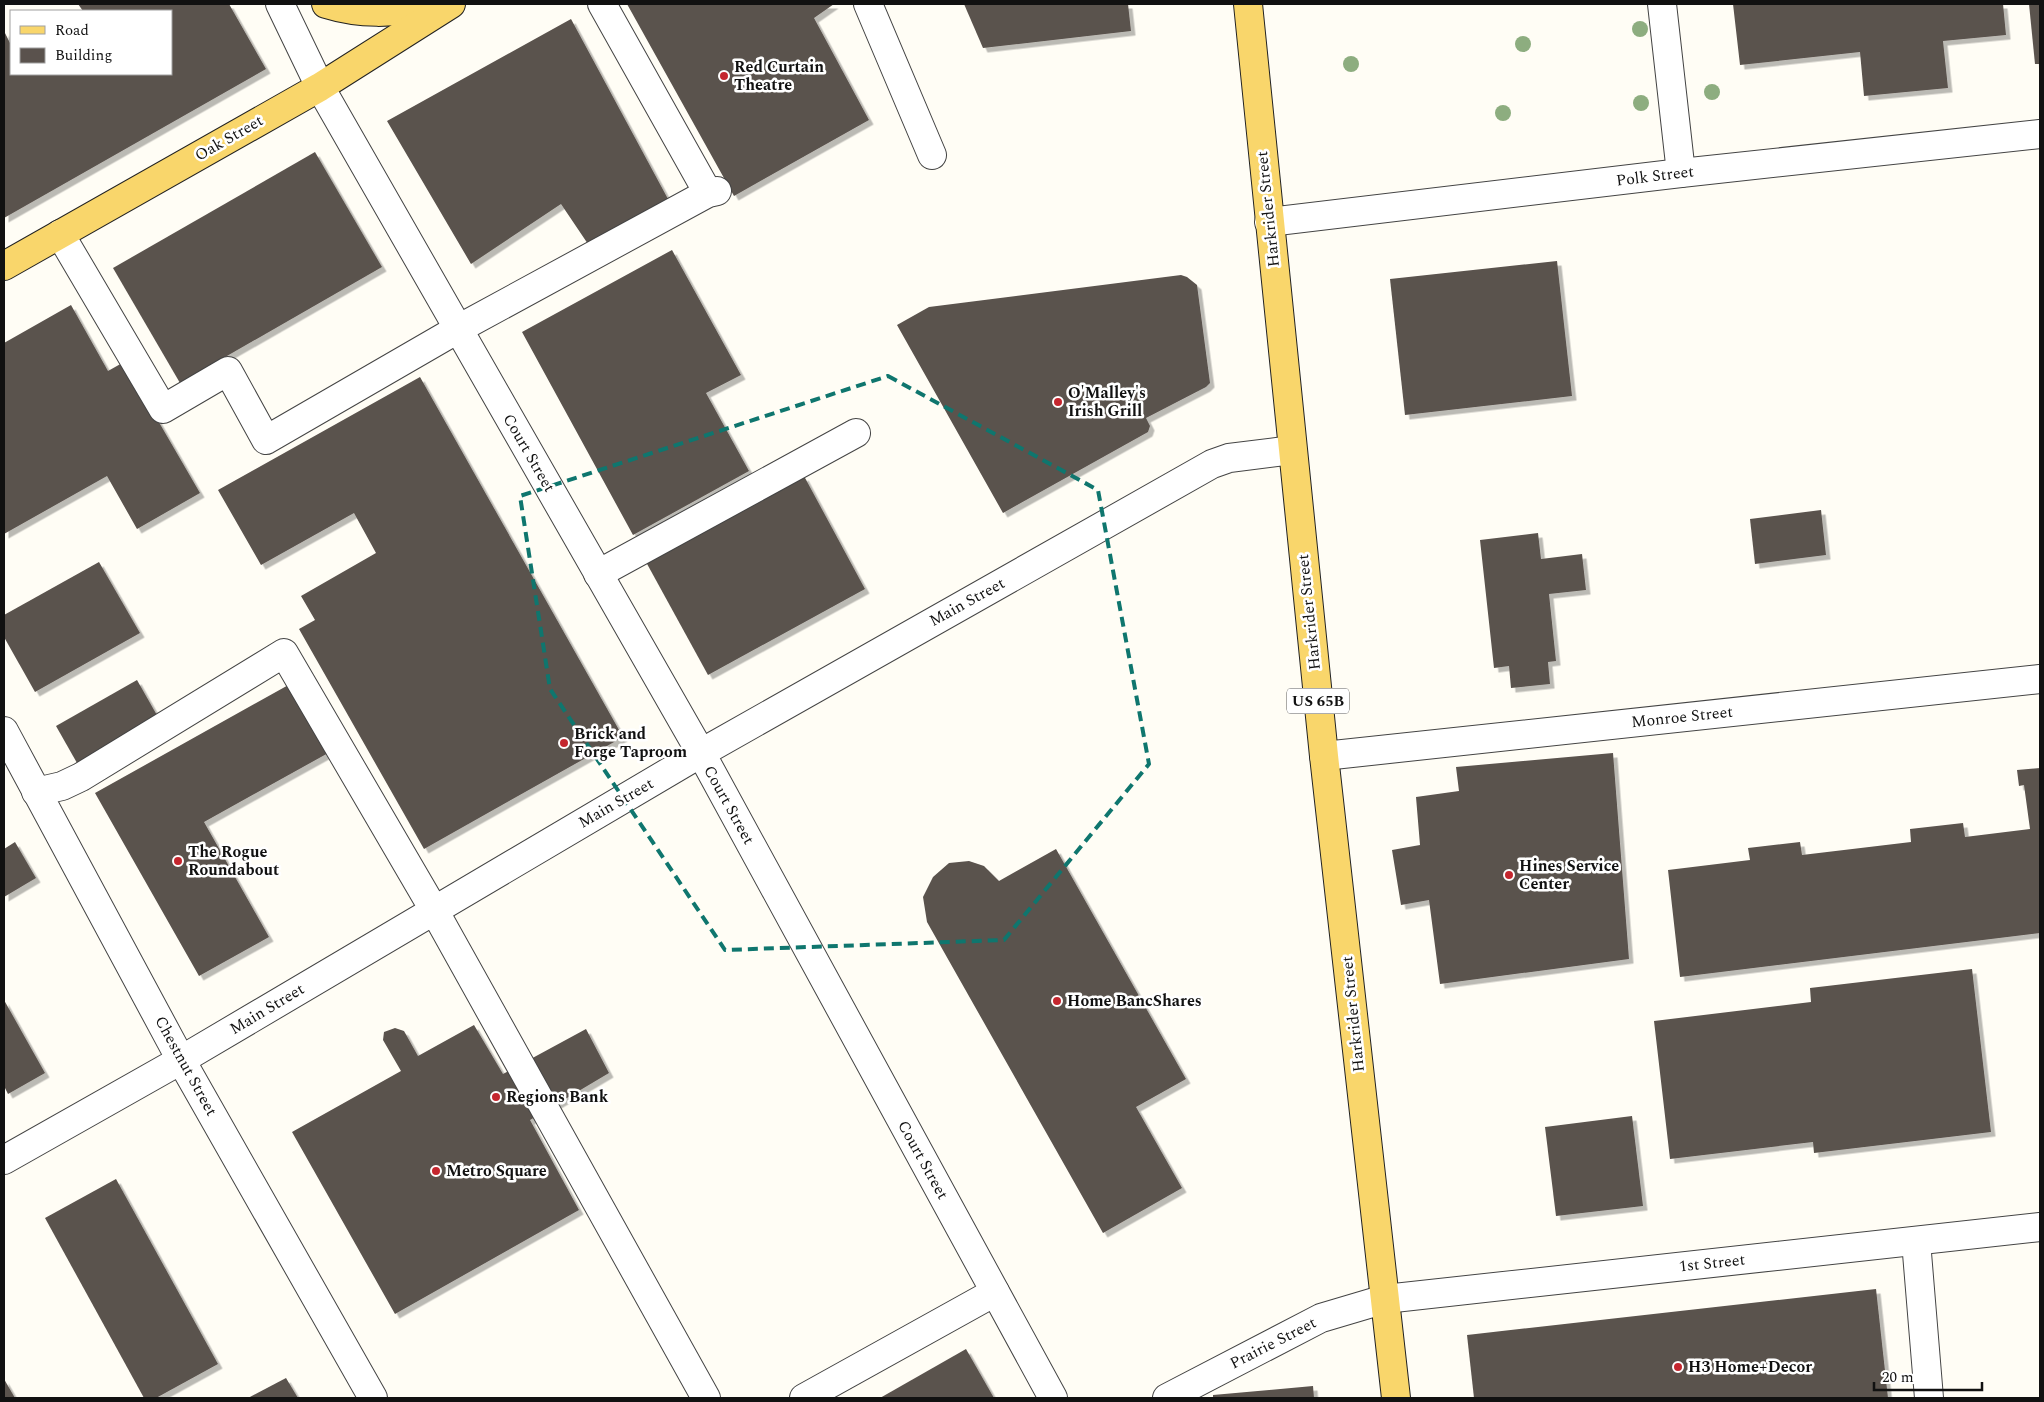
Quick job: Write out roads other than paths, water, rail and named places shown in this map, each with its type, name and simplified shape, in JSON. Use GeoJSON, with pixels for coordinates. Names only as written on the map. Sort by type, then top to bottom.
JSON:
{"type":"FeatureCollection","features":[{"type":"Feature","properties":{"kind":"main road"},"geometry":{"type":"LineString","coordinates":[[326,4],[345,9],[377,12],[412,9],[428,4]]}},
{"type":"Feature","properties":{"kind":"main road","name":"Oak Street"},"geometry":{"type":"LineString","coordinates":[[4,266],[320,87],[451,4]]}},
{"type":"Feature","properties":{"kind":"main road","name":"Harkrider Street"},"geometry":{"type":"LineString","coordinates":[[1248,4],[1324,756],[1396,1398]]}},
{"type":"Feature","properties":{"kind":"street","name":"Court Street"},"geometry":{"type":"LineString","coordinates":[[280,4],[320,87],[700,753],[1053,1398]]}},
{"type":"Feature","properties":{"kind":"street"},"geometry":{"type":"LineString","coordinates":[[60,234],[163,409],[228,371],[266,440],[458,329],[712,192],[602,4]]}},
{"type":"Feature","properties":{"kind":"street"},"geometry":{"type":"LineString","coordinates":[[868,4],[932,155]]}},
{"type":"Feature","properties":{"kind":"street"},"geometry":{"type":"LineString","coordinates":[[1662,4],[1681,173]]}},
{"type":"Feature","properties":{"kind":"street","name":"Polk Street"},"geometry":{"type":"LineString","coordinates":[[1269,222],[1681,173],[2040,134]]}},
{"type":"Feature","properties":{"kind":"street"},"geometry":{"type":"LineString","coordinates":[[598,574],[856,433]]}},
{"type":"Feature","properties":{"kind":"street","name":"Main Street"},"geometry":{"type":"LineString","coordinates":[[4,1160],[181,1060],[700,753],[1220,460],[1292,450]]}},
{"type":"Feature","properties":{"kind":"street"},"geometry":{"type":"LineString","coordinates":[[36,792],[62,786],[81,777],[284,653],[434,910],[706,1398]]}},
{"type":"Feature","properties":{"kind":"street","name":"Monroe Street"},"geometry":{"type":"LineString","coordinates":[[1324,756],[2040,679]]}},
{"type":"Feature","properties":{"kind":"street","name":"Chestnut Street"},"geometry":{"type":"LineString","coordinates":[[4,731],[181,1060],[373,1398]]}},
{"type":"Feature","properties":{"kind":"street","name":"1st Street"},"geometry":{"type":"LineString","coordinates":[[1385,1299],[2040,1227]]}},
{"type":"Feature","properties":{"kind":"street"},"geometry":{"type":"LineString","coordinates":[[1916,1241],[1929,1398]]}},
{"type":"Feature","properties":{"kind":"street"},"geometry":{"type":"LineString","coordinates":[[804,1398],[995,1292]]}},
{"type":"Feature","properties":{"kind":"street","name":"Prairie Street"},"geometry":{"type":"LineString","coordinates":[[1167,1398],[1321,1318],[1385,1299]]}},
{"type":"Feature","properties":{"kind":"place","name":"Red Curtain Theatre"},"geometry":{"type":"Point","coordinates":[724,76]}},
{"type":"Feature","properties":{"kind":"place","name":"O'Malley's Irish Grill"},"geometry":{"type":"Point","coordinates":[1058,402]}},
{"type":"Feature","properties":{"kind":"place","name":"Brick and Forge Taproom"},"geometry":{"type":"Point","coordinates":[564,743]}},
{"type":"Feature","properties":{"kind":"place","name":"The Rogue Roundabout"},"geometry":{"type":"Point","coordinates":[178,861]}},
{"type":"Feature","properties":{"kind":"place","name":"Hines Service Center"},"geometry":{"type":"Point","coordinates":[1509,875]}},
{"type":"Feature","properties":{"kind":"place","name":"Home BancShares"},"geometry":{"type":"Point","coordinates":[1057,1001]}},
{"type":"Feature","properties":{"kind":"place","name":"Regions Bank"},"geometry":{"type":"Point","coordinates":[496,1097]}},
{"type":"Feature","properties":{"kind":"place","name":"Metro Square"},"geometry":{"type":"Point","coordinates":[436,1171]}},
{"type":"Feature","properties":{"kind":"place","name":"H3 Home+Decor"},"geometry":{"type":"Point","coordinates":[1678,1367]}}]}
